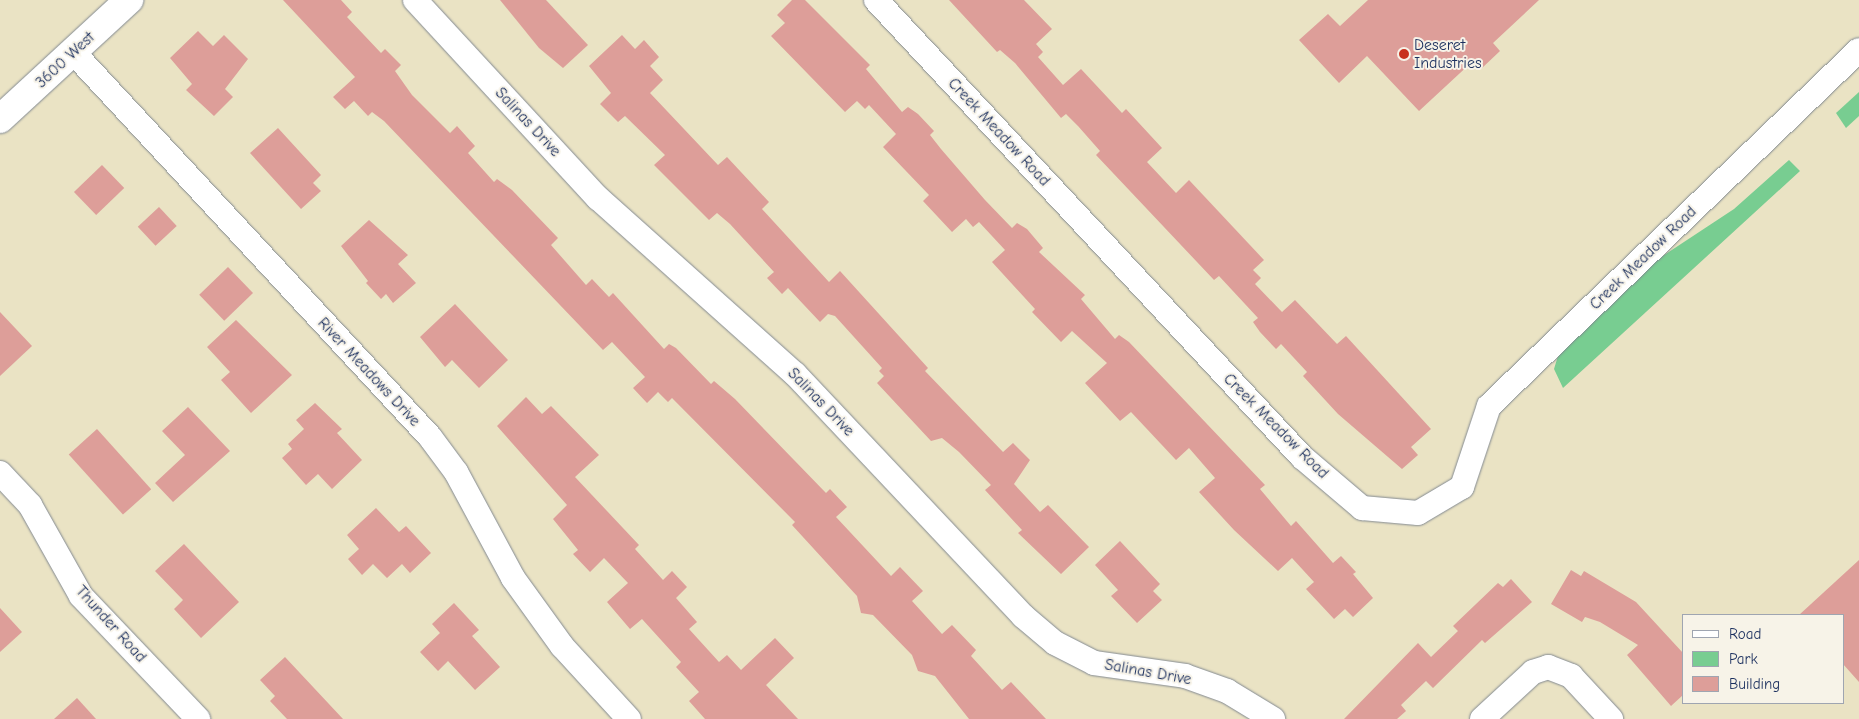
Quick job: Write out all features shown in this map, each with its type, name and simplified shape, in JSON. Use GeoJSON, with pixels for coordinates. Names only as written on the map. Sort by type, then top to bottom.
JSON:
{"type":"FeatureCollection","features":[{"type":"Feature","properties":{"kind":"main road","name":"3600 West"},"geometry":{"type":"LineString","coordinates":[[0,119],[129,0]]}},
{"type":"Feature","properties":{"kind":"street","name":"Salinas Drive"},"geometry":{"type":"LineString","coordinates":[[415,0],[598,198],[796,374],[1023,616],[1055,643],[1094,663],[1185,676],[1227,691],[1274,719]]}},
{"type":"Feature","properties":{"kind":"street","name":"Creek Meadow Road"},"geometry":{"type":"LineString","coordinates":[[876,0],[1302,458],[1362,508],[1418,513],[1462,487],[1489,406],[1859,50]]}},
{"type":"Feature","properties":{"kind":"street","name":"River Meadows Drive"},"geometry":{"type":"LineString","coordinates":[[73,52],[430,437],[456,472],[513,578],[562,646],[629,719]]}},
{"type":"Feature","properties":{"kind":"street","name":"Thunder Road"},"geometry":{"type":"LineString","coordinates":[[0,473],[30,505],[81,596],[198,719]]}},
{"type":"Feature","properties":{"kind":"street"},"geometry":{"type":"LineString","coordinates":[[1482,719],[1533,672],[1548,667],[1571,676],[1611,719]]}},
{"type":"Feature","properties":{"kind":"green space"},"geometry":{"type":"Polygon","coordinates":[[[1859,92],[1859,116],[1846,128],[1836,113],[1859,92]]]}},
{"type":"Feature","properties":{"kind":"green space"},"geometry":{"type":"Polygon","coordinates":[[[1789,160],[1800,171],[1563,388],[1554,369],[1561,346],[1643,269],[1734,209],[1789,160]]]}},
{"type":"Feature","properties":{"kind":"building"},"geometry":{"type":"Polygon","coordinates":[[[283,0],[341,0],[352,12],[347,17],[381,53],[385,49],[401,65],[395,71],[412,95],[450,133],[457,126],[475,146],[468,153],[494,182],[497,179],[512,190],[558,238],[551,245],[586,285],[592,279],[609,297],[613,293],[664,349],[669,344],[676,348],[711,384],[714,381],[735,399],[826,493],[830,489],[847,507],[836,517],[891,576],[900,567],[923,591],[912,601],[942,634],[952,625],[976,650],[971,656],[1002,690],[1011,682],[1046,719],[969,719],[935,676],[918,671],[912,655],[873,615],[861,613],[857,596],[792,525],[795,522],[672,398],[668,402],[658,392],[647,403],[633,388],[645,377],[612,342],[603,350],[384,121],[372,112],[368,116],[354,101],[345,109],[333,97],[355,77],[283,0]]]}},
{"type":"Feature","properties":{"kind":"building"},"geometry":{"type":"Polygon","coordinates":[[[500,0],[546,0],[588,45],[563,68],[539,48],[500,0]]]}},
{"type":"Feature","properties":{"kind":"building"},"geometry":{"type":"Polygon","coordinates":[[[792,0],[805,0],[870,65],[866,69],[902,112],[908,107],[918,114],[934,131],[930,135],[985,200],[1012,228],[1017,223],[1027,229],[1043,248],[1039,252],[1085,295],[1081,299],[1115,339],[1119,335],[1129,342],[1265,485],[1260,489],[1291,526],[1296,521],[1333,563],[1341,556],[1356,572],[1353,574],[1373,598],[1353,617],[1345,609],[1334,619],[1306,589],[1314,582],[1292,558],[1278,571],[1234,530],[1199,492],[1215,478],[1189,448],[1176,460],[1131,412],[1120,421],[1085,383],[1107,363],[1072,331],[1061,342],[1032,312],[1035,309],[992,262],[1005,250],[979,222],[973,227],[966,219],[952,232],[923,201],[929,195],[883,147],[896,134],[869,105],[865,109],[857,101],[845,112],[771,36],[785,23],[777,15],[792,0]]]}},
{"type":"Feature","properties":{"kind":"building"},"geometry":{"type":"Polygon","coordinates":[[[949,0],[1024,0],[1052,29],[1036,44],[1043,52],[1038,57],[1063,85],[1081,69],[1122,113],[1126,109],[1162,148],[1147,162],[1176,193],[1189,180],[1264,260],[1253,270],[1261,278],[1255,284],[1282,312],[1295,300],[1337,344],[1346,336],[1431,429],[1411,447],[1418,455],[1402,469],[1338,414],[1303,376],[1307,372],[1281,344],[1276,349],[1260,332],[1253,322],[1258,318],[1219,276],[1214,280],[1096,155],[1100,151],[1078,126],[1066,114],[1061,118],[1015,63],[1000,50],[997,52],[949,0]]]}},
{"type":"Feature","properties":{"kind":"building","name":"Deseret Industries"},"geometry":{"type":"Polygon","coordinates":[[[1368,0],[1539,0],[1493,43],[1500,51],[1481,69],[1473,61],[1419,111],[1367,56],[1339,83],[1299,40],[1328,14],[1340,26],[1368,0]]]}},
{"type":"Feature","properties":{"kind":"building"},"geometry":{"type":"Polygon","coordinates":[[[198,31],[213,46],[224,35],[248,59],[225,89],[233,97],[214,116],[186,90],[192,84],[170,58],[198,31]]]}},
{"type":"Feature","properties":{"kind":"building"},"geometry":{"type":"Polygon","coordinates":[[[622,35],[635,49],[644,40],[659,57],[650,66],[663,80],[650,93],[718,165],[727,157],[769,202],[762,209],[829,282],[840,271],[928,368],[925,371],[1003,452],[1013,443],[1030,460],[1014,484],[1040,512],[1048,505],[1089,547],[1061,574],[1018,533],[1022,530],[985,490],[991,485],[959,452],[942,438],[931,441],[877,383],[884,376],[879,371],[882,368],[835,316],[828,314],[820,322],[788,288],[782,294],[767,278],[774,272],[730,224],[717,213],[709,220],[654,165],[665,155],[625,116],[618,122],[600,104],[611,93],[589,66],[622,35]]]}},
{"type":"Feature","properties":{"kind":"building"},"geometry":{"type":"Polygon","coordinates":[[[278,128],[321,175],[313,183],[321,191],[301,209],[250,153],[278,128]]]}},
{"type":"Feature","properties":{"kind":"building"},"geometry":{"type":"Polygon","coordinates":[[[102,165],[124,188],[96,215],[74,192],[102,165]]]}},
{"type":"Feature","properties":{"kind":"building"},"geometry":{"type":"Polygon","coordinates":[[[159,207],[177,226],[156,246],[138,227],[159,207]]]}},
{"type":"Feature","properties":{"kind":"building"},"geometry":{"type":"Polygon","coordinates":[[[369,220],[408,255],[398,264],[416,283],[393,303],[386,294],[381,299],[366,283],[368,281],[341,246],[369,220]]]}},
{"type":"Feature","properties":{"kind":"building"},"geometry":{"type":"Polygon","coordinates":[[[228,267],[253,293],[224,321],[199,295],[228,267]]]}},
{"type":"Feature","properties":{"kind":"building"},"geometry":{"type":"Polygon","coordinates":[[[455,304],[508,360],[479,388],[452,360],[445,367],[420,337],[455,304]]]}},
{"type":"Feature","properties":{"kind":"building"},"geometry":{"type":"Polygon","coordinates":[[[0,312],[32,346],[0,376],[0,312]]]}},
{"type":"Feature","properties":{"kind":"building"},"geometry":{"type":"Polygon","coordinates":[[[236,320],[292,375],[251,413],[221,380],[230,372],[207,347],[236,320]]]}},
{"type":"Feature","properties":{"kind":"building"},"geometry":{"type":"Polygon","coordinates":[[[526,397],[542,414],[551,406],[599,455],[575,477],[639,545],[635,549],[663,580],[672,571],[687,587],[676,598],[697,622],[689,629],[719,662],[727,655],[741,670],[775,638],[794,658],[766,685],[798,719],[705,719],[689,701],[699,692],[676,667],[681,662],[642,619],[630,629],[607,602],[628,583],[604,558],[590,572],[573,554],[578,550],[553,519],[567,505],[497,426],[526,397]]]}},
{"type":"Feature","properties":{"kind":"building"},"geometry":{"type":"Polygon","coordinates":[[[315,403],[342,429],[337,433],[362,460],[332,489],[318,474],[306,485],[282,458],[292,449],[288,444],[304,429],[296,420],[315,403]]]}},
{"type":"Feature","properties":{"kind":"building"},"geometry":{"type":"Polygon","coordinates":[[[188,407],[230,451],[173,502],[155,483],[185,455],[162,431],[188,407]]]}},
{"type":"Feature","properties":{"kind":"building"},"geometry":{"type":"Polygon","coordinates":[[[97,429],[151,489],[123,515],[69,454],[97,429]]]}},
{"type":"Feature","properties":{"kind":"building"},"geometry":{"type":"Polygon","coordinates":[[[376,508],[399,532],[406,526],[431,553],[410,573],[402,564],[387,578],[373,564],[362,575],[348,559],[359,549],[347,535],[376,508]]]}},
{"type":"Feature","properties":{"kind":"building"},"geometry":{"type":"Polygon","coordinates":[[[1120,541],[1160,584],[1153,591],[1162,600],[1137,623],[1111,596],[1118,590],[1095,565],[1120,541]]]}},
{"type":"Feature","properties":{"kind":"building"},"geometry":{"type":"Polygon","coordinates":[[[184,544],[239,602],[201,638],[174,609],[183,600],[155,571],[184,544]]]}},
{"type":"Feature","properties":{"kind":"building"},"geometry":{"type":"Polygon","coordinates":[[[1859,560],[1859,682],[1844,665],[1844,614],[1800,614],[1859,560]]]}},
{"type":"Feature","properties":{"kind":"building"},"geometry":{"type":"Polygon","coordinates":[[[1571,570],[1581,576],[1584,571],[1636,602],[1682,652],[1682,696],[1671,706],[1627,655],[1638,645],[1600,622],[1585,617],[1582,622],[1551,604],[1571,570]]]}},
{"type":"Feature","properties":{"kind":"building"},"geometry":{"type":"Polygon","coordinates":[[[1511,579],[1532,602],[1485,643],[1482,640],[1433,688],[1426,681],[1401,705],[1406,711],[1397,719],[1344,719],[1418,643],[1431,657],[1458,631],[1453,626],[1498,583],[1503,587],[1511,579]]]}},
{"type":"Feature","properties":{"kind":"building"},"geometry":{"type":"Polygon","coordinates":[[[454,603],[479,630],[472,636],[500,667],[475,690],[448,661],[438,671],[420,652],[440,633],[432,624],[454,603]]]}},
{"type":"Feature","properties":{"kind":"building"},"geometry":{"type":"Polygon","coordinates":[[[0,608],[22,632],[0,652],[0,608]]]}},
{"type":"Feature","properties":{"kind":"building"},"geometry":{"type":"Polygon","coordinates":[[[285,657],[343,719],[287,719],[270,701],[275,696],[260,680],[285,657]]]}},
{"type":"Feature","properties":{"kind":"building"},"geometry":{"type":"Polygon","coordinates":[[[77,698],[96,719],[54,719],[77,698]]]}},
{"type":"Feature","properties":{"kind":"place","name":"Deseret Industries"},"geometry":{"type":"Point","coordinates":[1404,54]}}]}
